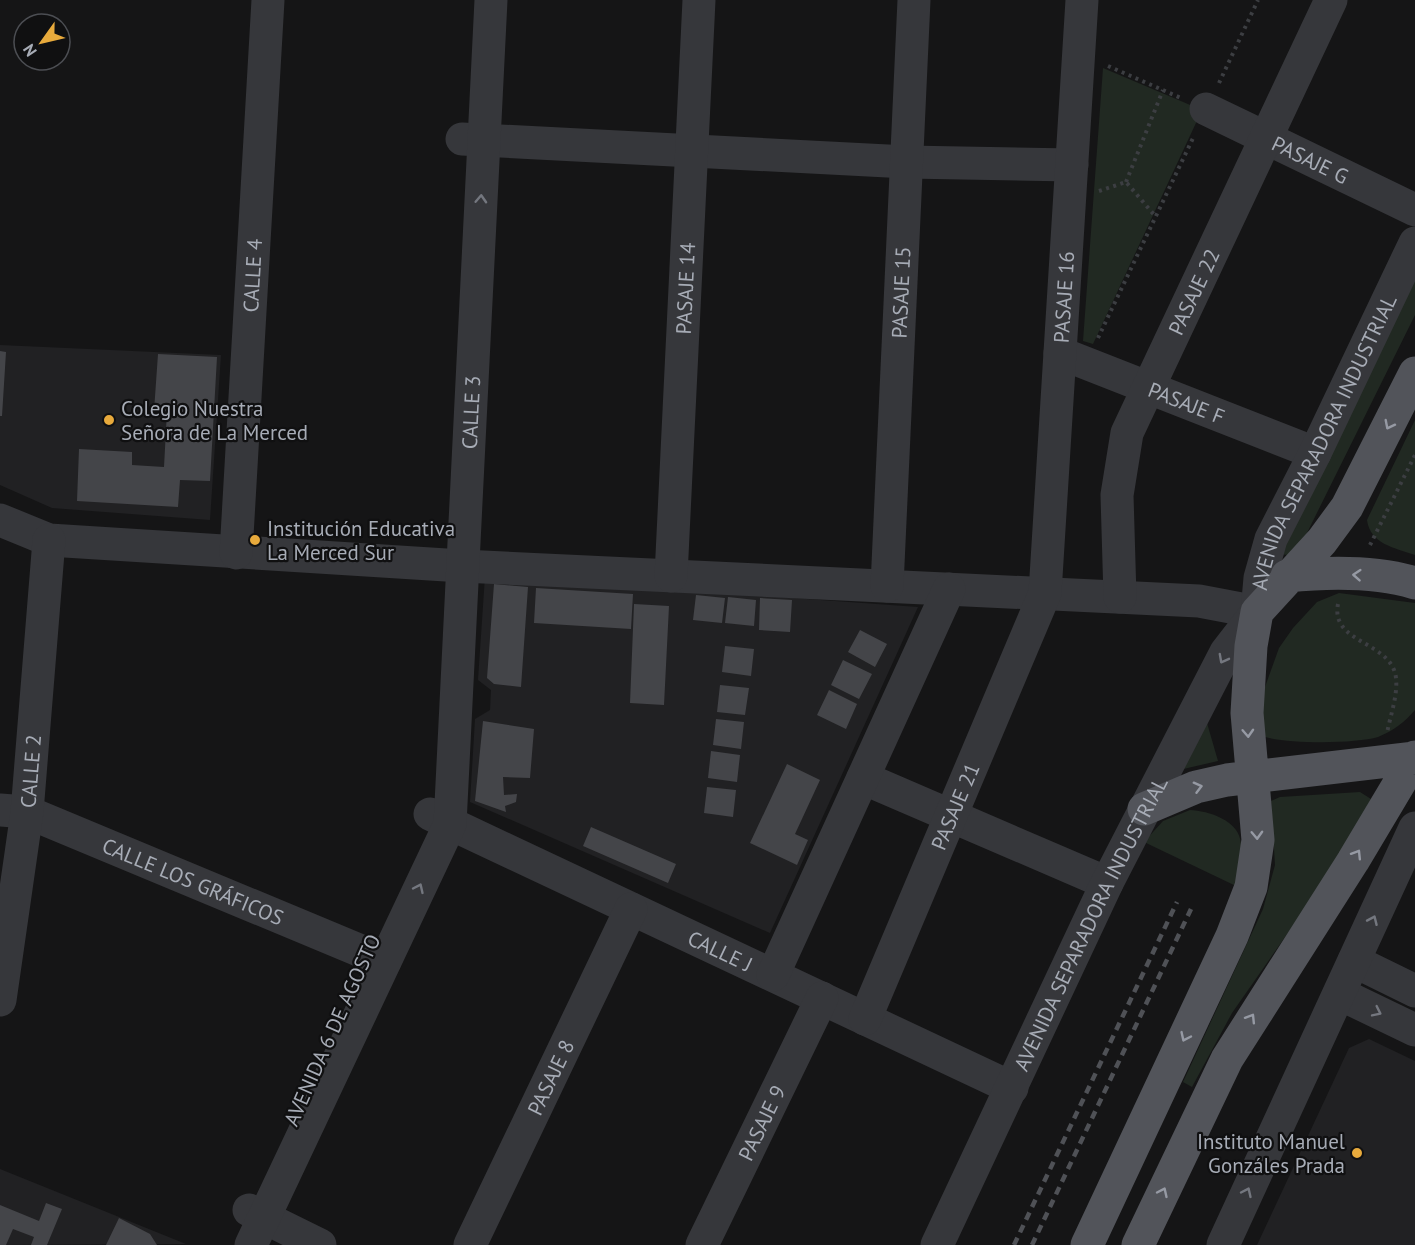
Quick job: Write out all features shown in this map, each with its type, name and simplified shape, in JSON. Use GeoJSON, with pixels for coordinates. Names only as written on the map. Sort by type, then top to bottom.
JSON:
{"type":"FeatureCollection","features":[{"type":"Feature","properties":{"kind":"main road","name":"AVENIDA SEPARADORA INDUSTRIAL"},"geometry":{"type":"LineString","coordinates":[[1088,1245],[1233,936],[1251,887],[1258,840],[1247,713],[1251,646],[1257,612],[1287,576],[1322,541],[1347,507],[1415,373]]}},
{"type":"Feature","properties":{"kind":"main road"},"geometry":{"type":"LineString","coordinates":[[1287,576],[1334,573],[1388,577],[1415,583]]}},
{"type":"Feature","properties":{"kind":"main road"},"geometry":{"type":"LineString","coordinates":[[1144,809],[1196,787],[1252,777],[1415,758]]}},
{"type":"Feature","properties":{"kind":"main road"},"geometry":{"type":"LineString","coordinates":[[1138,1245],[1227,1059],[1353,861],[1415,758]]}},
{"type":"Feature","properties":{"kind":"street","name":"CALLE 4"},"geometry":{"type":"LineString","coordinates":[[237,553],[268,0]]}},
{"type":"Feature","properties":{"kind":"street","name":"CALLE 3"},"geometry":{"type":"LineString","coordinates":[[439,819],[473,140],[470,0]]}},
{"type":"Feature","properties":{"kind":"street","name":"CALLE 3"},"geometry":{"type":"LineString","coordinates":[[473,140],[491,0]]}},
{"type":"Feature","properties":{"kind":"street","name":"PASAJE 14"},"geometry":{"type":"LineString","coordinates":[[671,576],[699,0]]}},
{"type":"Feature","properties":{"kind":"street","name":"PASAJE 15"},"geometry":{"type":"LineString","coordinates":[[887,586],[914,0]]}},
{"type":"Feature","properties":{"kind":"street","name":"PASAJE 16"},"geometry":{"type":"LineString","coordinates":[[1045,593],[1073,358],[1072,165],[1082,0]]}},
{"type":"Feature","properties":{"kind":"street","name":"PASAJE 22"},"geometry":{"type":"LineString","coordinates":[[1120,597],[1117,495],[1127,433],[1331,0]]}},
{"type":"Feature","properties":{"kind":"street","name":"PASAJE G"},"geometry":{"type":"LineString","coordinates":[[1206,109],[1415,210]]}},
{"type":"Feature","properties":{"kind":"street"},"geometry":{"type":"LineString","coordinates":[[473,140],[907,162],[1072,165]]}},
{"type":"Feature","properties":{"kind":"street","name":"AVENIDA SEPARADORA INDUSTRIAL"},"geometry":{"type":"LineString","coordinates":[[938,1245],[1107,883],[1144,809],[1226,652],[1257,612],[1260,578],[1271,539],[1315,453],[1415,243]]}},
{"type":"Feature","properties":{"kind":"street","name":"PASAJE F"},"geometry":{"type":"LineString","coordinates":[[1073,358],[1315,453]]}},
{"type":"Feature","properties":{"kind":"street"},"geometry":{"type":"LineString","coordinates":[[0,520],[49,540],[452,565],[1199,601],[1257,612]]}},
{"type":"Feature","properties":{"kind":"street","name":"CALLE 2"},"geometry":{"type":"LineString","coordinates":[[0,1000],[13,811],[49,540]]}},
{"type":"Feature","properties":{"kind":"street"},"geometry":{"type":"LineString","coordinates":[[773,975],[950,589]]}},
{"type":"Feature","properties":{"kind":"street","name":"PASAJE 21"},"geometry":{"type":"LineString","coordinates":[[865,1019],[1045,593]]}},
{"type":"Feature","properties":{"kind":"street"},"geometry":{"type":"LineString","coordinates":[[863,777],[1107,883]]}},
{"type":"Feature","properties":{"kind":"street","name":"CALLE LOS GRÁFICOS"},"geometry":{"type":"LineString","coordinates":[[13,811],[376,957]]}},
{"type":"Feature","properties":{"kind":"street","name":"CALLE J"},"geometry":{"type":"LineString","coordinates":[[439,819],[1012,1088]]}},
{"type":"Feature","properties":{"kind":"street","name":"AVENIDA 6 DE AGOSTO"},"geometry":{"type":"LineString","coordinates":[[233,1245],[255,1224],[439,819]]}},
{"type":"Feature","properties":{"kind":"street"},"geometry":{"type":"LineString","coordinates":[[1223,1245],[1415,828]]}},
{"type":"Feature","properties":{"kind":"street","name":"PASAJE 8"},"geometry":{"type":"LineString","coordinates":[[470,1245],[631,909]]}},
{"type":"Feature","properties":{"kind":"street"},"geometry":{"type":"LineString","coordinates":[[1354,961],[1415,991]]}},
{"type":"Feature","properties":{"kind":"street"},"geometry":{"type":"LineString","coordinates":[[1340,994],[1415,1030]]}},
{"type":"Feature","properties":{"kind":"street","name":"PASAJE 9"},"geometry":{"type":"LineString","coordinates":[[702,1245],[822,998]]}},
{"type":"Feature","properties":{"kind":"street"},"geometry":{"type":"LineString","coordinates":[[255,1224],[320,1245]]}},
{"type":"Feature","properties":{"kind":"path"},"geometry":{"type":"LineString","coordinates":[[1073,358],[1156,216],[1258,0]]}},
{"type":"Feature","properties":{"kind":"path"},"geometry":{"type":"LineString","coordinates":[[1078,55],[1206,109]]}},
{"type":"Feature","properties":{"kind":"path"},"geometry":{"type":"LineString","coordinates":[[1091,194],[1126,182],[1163,90]]}},
{"type":"Feature","properties":{"kind":"path"},"geometry":{"type":"LineString","coordinates":[[1126,182],[1156,216]]}},
{"type":"Feature","properties":{"kind":"path"},"geometry":{"type":"LineString","coordinates":[[1382,763],[1396,679],[1386,658],[1349,634],[1336,616],[1337,605],[1415,455]]}},
{"type":"Feature","properties":{"kind":"shaded area"},"geometry":{"type":"Polygon","coordinates":[[[1103,68],[1202,110],[1093,344],[1083,341],[1103,68]]]}},
{"type":"Feature","properties":{"kind":"shaded area"},"geometry":{"type":"Polygon","coordinates":[[[1415,267],[1415,315],[1305,537],[1288,555],[1279,554],[1415,267]]]}},
{"type":"Feature","properties":{"kind":"shaded area","name":"Colegio Nuestra Señora de La Merced"},"geometry":{"type":"Polygon","coordinates":[[[0,345],[221,355],[210,520],[52,508],[0,485],[0,345]]]}},
{"type":"Feature","properties":{"kind":"shaded area"},"geometry":{"type":"Polygon","coordinates":[[[1415,420],[1415,555],[1378,540],[1369,528],[1367,520],[1415,420]]]}},
{"type":"Feature","properties":{"kind":"shaded area"},"geometry":{"type":"Polygon","coordinates":[[[485,576],[918,607],[770,933],[470,802],[475,719],[490,710],[491,690],[478,680],[485,576]]]}},
{"type":"Feature","properties":{"kind":"shaded area"},"geometry":{"type":"Polygon","coordinates":[[[1339,593],[1415,603],[1415,710],[1394,729],[1378,737],[1367,739],[1302,742],[1262,736],[1256,712],[1279,648],[1293,628],[1317,602],[1339,593]]]}},
{"type":"Feature","properties":{"kind":"shaded area"},"geometry":{"type":"Polygon","coordinates":[[[1205,716],[1218,761],[1179,770],[1205,716]]]}},
{"type":"Feature","properties":{"kind":"shaded area"},"geometry":{"type":"Polygon","coordinates":[[[1360,792],[1371,799],[1334,867],[1232,1013],[1192,1087],[1183,1082],[1263,909],[1275,865],[1271,801],[1280,797],[1360,792]]]}},
{"type":"Feature","properties":{"kind":"shaded area"},"geometry":{"type":"Polygon","coordinates":[[[1190,810],[1222,818],[1235,829],[1241,844],[1236,886],[1144,842],[1163,821],[1190,810]]]}},
{"type":"Feature","properties":{"kind":"shaded area","name":"Instituto Manuel Gonzáles Prada"},"geometry":{"type":"Polygon","coordinates":[[[1369,1039],[1415,1061],[1415,1245],[1257,1245],[1349,1048],[1369,1039]]]}},
{"type":"Feature","properties":{"kind":"shaded area"},"geometry":{"type":"Polygon","coordinates":[[[0,1169],[186,1244],[0,1245],[0,1169]]]}},
{"type":"Feature","properties":{"kind":"building"},"geometry":{"type":"Polygon","coordinates":[[[0,351],[6,352],[2,416],[0,416],[0,351]]]}},
{"type":"Feature","properties":{"kind":"building"},"geometry":{"type":"Polygon","coordinates":[[[158,354],[217,357],[210,481],[180,480],[178,507],[77,501],[79,449],[132,452],[132,465],[164,467],[167,411],[154,411],[158,354]]]}},
{"type":"Feature","properties":{"kind":"building"},"geometry":{"type":"Polygon","coordinates":[[[494,584],[528,587],[521,687],[494,684],[487,678],[494,584]]]}},
{"type":"Feature","properties":{"kind":"building"},"geometry":{"type":"Polygon","coordinates":[[[536,588],[633,594],[631,629],[534,623],[536,588]]]}},
{"type":"Feature","properties":{"kind":"building"},"geometry":{"type":"Polygon","coordinates":[[[696,595],[725,598],[722,623],[693,620],[696,595]]]}},
{"type":"Feature","properties":{"kind":"building"},"geometry":{"type":"Polygon","coordinates":[[[728,597],[756,600],[754,626],[725,623],[728,597]]]}},
{"type":"Feature","properties":{"kind":"building"},"geometry":{"type":"Polygon","coordinates":[[[760,598],[792,600],[790,632],[759,630],[760,598]]]}},
{"type":"Feature","properties":{"kind":"building"},"geometry":{"type":"Polygon","coordinates":[[[634,604],[669,606],[664,705],[630,703],[634,604]]]}},
{"type":"Feature","properties":{"kind":"building"},"geometry":{"type":"Polygon","coordinates":[[[860,630],[887,644],[875,667],[848,652],[860,630]]]}},
{"type":"Feature","properties":{"kind":"building"},"geometry":{"type":"Polygon","coordinates":[[[725,646],[754,649],[751,676],[722,672],[725,646]]]}},
{"type":"Feature","properties":{"kind":"building"},"geometry":{"type":"Polygon","coordinates":[[[843,660],[872,674],[859,699],[831,685],[843,660]]]}},
{"type":"Feature","properties":{"kind":"building"},"geometry":{"type":"Polygon","coordinates":[[[720,685],[749,688],[745,715],[717,712],[720,685]]]}},
{"type":"Feature","properties":{"kind":"building"},"geometry":{"type":"Polygon","coordinates":[[[829,690],[857,704],[846,729],[817,715],[829,690]]]}},
{"type":"Feature","properties":{"kind":"building"},"geometry":{"type":"Polygon","coordinates":[[[716,719],[744,722],[741,749],[713,745],[716,719]]]}},
{"type":"Feature","properties":{"kind":"building"},"geometry":{"type":"Polygon","coordinates":[[[483,721],[534,729],[530,778],[503,777],[504,795],[517,794],[516,802],[505,806],[506,812],[475,801],[483,721]]]}},
{"type":"Feature","properties":{"kind":"building"},"geometry":{"type":"Polygon","coordinates":[[[711,751],[740,755],[737,782],[708,778],[711,751]]]}},
{"type":"Feature","properties":{"kind":"building"},"geometry":{"type":"Polygon","coordinates":[[[787,764],[820,780],[795,834],[808,840],[797,865],[750,843],[787,764]]]}},
{"type":"Feature","properties":{"kind":"building"},"geometry":{"type":"Polygon","coordinates":[[[707,787],[736,790],[733,817],[704,813],[707,787]]]}},
{"type":"Feature","properties":{"kind":"building"},"geometry":{"type":"Polygon","coordinates":[[[591,827],[676,864],[668,883],[583,846],[591,827]]]}},
{"type":"Feature","properties":{"kind":"building"},"geometry":{"type":"Polygon","coordinates":[[[46,1203],[62,1209],[47,1245],[31,1245],[34,1237],[13,1229],[6,1245],[0,1245],[0,1205],[39,1221],[46,1203]]]}},
{"type":"Feature","properties":{"kind":"building"},"geometry":{"type":"Polygon","coordinates":[[[119,1218],[150,1234],[157,1245],[106,1245],[119,1218]]]}},
{"type":"Feature","properties":{"kind":"railway"},"geometry":{"type":"LineString","coordinates":[[1014,1245],[1177,902]]}},
{"type":"Feature","properties":{"kind":"railway"},"geometry":{"type":"LineString","coordinates":[[1032,1245],[1191,909]]}},
{"type":"Feature","properties":{"kind":"place","name":"Colegio Nuestra Señora de La Merced"},"geometry":{"type":"Point","coordinates":[109,420]}},
{"type":"Feature","properties":{"kind":"place","name":"Institución Educativa La Merced Sur"},"geometry":{"type":"Point","coordinates":[255,540]}},
{"type":"Feature","properties":{"kind":"place","name":"Instituto Manuel Gonzáles Prada"},"geometry":{"type":"Point","coordinates":[1357,1153]}}]}
